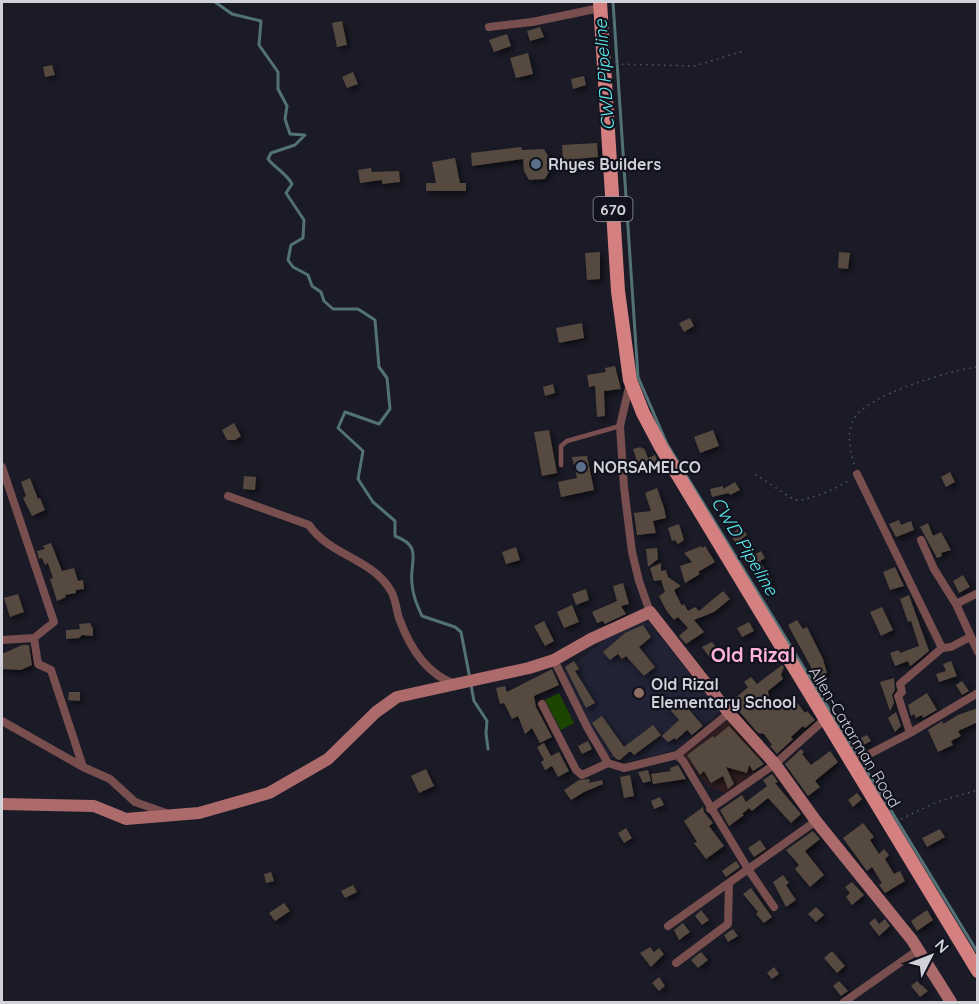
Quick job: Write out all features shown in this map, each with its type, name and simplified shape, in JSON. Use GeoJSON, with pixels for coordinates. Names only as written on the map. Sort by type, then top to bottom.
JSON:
{"type":"FeatureCollection","features":[{"type":"Feature","properties":{"kind":"main road","name":"Allen-Catarman Road"},"geometry":{"type":"LineString","coordinates":[[600,5],[618,291],[630,380],[643,413],[661,447],[978,970]]}},
{"type":"Feature","properties":{"kind":"street"},"geometry":{"type":"LineString","coordinates":[[489,27],[532,22],[600,5]]}},
{"type":"Feature","properties":{"kind":"street"},"geometry":{"type":"LineString","coordinates":[[630,380],[620,426],[624,486],[632,552],[650,612],[729,713],[775,765],[816,821],[868,884],[918,950],[951,1002]]}},
{"type":"Feature","properties":{"kind":"street"},"geometry":{"type":"LineString","coordinates":[[2,467],[54,622],[34,638],[2,640]]}},
{"type":"Feature","properties":{"kind":"street"},"geometry":{"type":"LineString","coordinates":[[857,474],[942,648]]}},
{"type":"Feature","properties":{"kind":"street"},"geometry":{"type":"LineString","coordinates":[[228,496],[309,525],[316,535],[375,570],[392,592],[399,618],[412,647],[431,670],[445,680],[460,683]]}},
{"type":"Feature","properties":{"kind":"street"},"geometry":{"type":"LineString","coordinates":[[921,540],[934,569],[956,604],[978,651]]}},
{"type":"Feature","properties":{"kind":"street"},"geometry":{"type":"LineString","coordinates":[[956,604],[978,593]]}},
{"type":"Feature","properties":{"kind":"street"},"geometry":{"type":"LineString","coordinates":[[2,804],[94,806],[126,819],[199,813],[269,794],[328,759],[376,712],[398,697],[529,668],[554,660],[591,639],[650,612]]}},
{"type":"Feature","properties":{"kind":"street"},"geometry":{"type":"LineString","coordinates":[[910,733],[898,696],[902,692],[900,684],[942,648],[951,647],[970,637]]}},
{"type":"Feature","properties":{"kind":"street"},"geometry":{"type":"LineString","coordinates":[[34,638],[38,664],[51,670],[84,767]]}},
{"type":"Feature","properties":{"kind":"street"},"geometry":{"type":"LineString","coordinates":[[554,660],[587,727],[608,763],[624,768],[677,755],[729,713]]}},
{"type":"Feature","properties":{"kind":"street"},"geometry":{"type":"LineString","coordinates":[[852,763],[910,733],[978,693]]}},
{"type":"Feature","properties":{"kind":"street"},"geometry":{"type":"LineString","coordinates":[[542,704],[576,770],[582,776],[608,763]]}},
{"type":"Feature","properties":{"kind":"street"},"geometry":{"type":"LineString","coordinates":[[710,808],[775,765],[825,719]]}},
{"type":"Feature","properties":{"kind":"street"},"geometry":{"type":"LineString","coordinates":[[2,721],[110,779],[135,802],[171,815]]}},
{"type":"Feature","properties":{"kind":"street"},"geometry":{"type":"LineString","coordinates":[[677,755],[774,907]]}},
{"type":"Feature","properties":{"kind":"street"},"geometry":{"type":"LineString","coordinates":[[668,926],[816,821]]}},
{"type":"Feature","properties":{"kind":"street"},"geometry":{"type":"LineString","coordinates":[[675,963],[728,924],[729,883]]}},
{"type":"Feature","properties":{"kind":"street"},"geometry":{"type":"LineString","coordinates":[[844,1002],[918,950]]}},
{"type":"Feature","properties":{"kind":"lane"},"geometry":{"type":"LineString","coordinates":[[561,465],[561,446],[567,441],[620,426]]}},
{"type":"Feature","properties":{"kind":"path"},"geometry":{"type":"LineString","coordinates":[[604,66],[644,64],[695,66],[746,50]]}},
{"type":"Feature","properties":{"kind":"path"},"geometry":{"type":"LineString","coordinates":[[755,475],[798,501],[837,489],[857,474],[849,433],[854,417],[867,404],[927,380],[978,368]]}},
{"type":"Feature","properties":{"kind":"path"},"geometry":{"type":"LineString","coordinates":[[889,823],[937,802],[978,790]]}},
{"type":"Feature","properties":{"kind":"shaded area","name":"Old Rizal Elementary School"},"geometry":{"type":"Polygon","coordinates":[[[648,622],[720,711],[676,750],[626,762],[607,756],[562,675],[624,624],[648,622]]]}},
{"type":"Feature","properties":{"kind":"shaded area"},"geometry":{"type":"Polygon","coordinates":[[[728,720],[763,757],[750,766],[756,776],[730,794],[709,787],[682,756],[728,720]]]}},
{"type":"Feature","properties":{"kind":"green space"},"geometry":{"type":"Polygon","coordinates":[[[559,693],[574,723],[561,730],[545,700],[559,693]]]}},
{"type":"Feature","properties":{"kind":"building"},"geometry":{"type":"Polygon","coordinates":[[[342,21],[347,45],[337,47],[332,23],[342,21]]]}},
{"type":"Feature","properties":{"kind":"building"},"geometry":{"type":"Polygon","coordinates":[[[540,27],[544,37],[530,41],[527,31],[540,27]]]}},
{"type":"Feature","properties":{"kind":"building"},"geometry":{"type":"Polygon","coordinates":[[[507,34],[511,46],[494,52],[489,40],[507,34]]]}},
{"type":"Feature","properties":{"kind":"building"},"geometry":{"type":"Polygon","coordinates":[[[528,53],[533,74],[516,78],[510,58],[528,53]]]}},
{"type":"Feature","properties":{"kind":"building"},"geometry":{"type":"Polygon","coordinates":[[[52,65],[55,75],[45,77],[43,67],[52,65]]]}},
{"type":"Feature","properties":{"kind":"building"},"geometry":{"type":"Polygon","coordinates":[[[353,72],[358,84],[347,88],[342,77],[353,72]]]}},
{"type":"Feature","properties":{"kind":"building"},"geometry":{"type":"Polygon","coordinates":[[[584,76],[586,85],[573,89],[571,79],[584,76]]]}},
{"type":"Feature","properties":{"kind":"building"},"geometry":{"type":"Polygon","coordinates":[[[597,143],[598,157],[563,160],[562,145],[597,143]]]}},
{"type":"Feature","properties":{"kind":"building"},"geometry":{"type":"Polygon","coordinates":[[[521,147],[522,150],[544,149],[548,156],[550,170],[545,179],[529,180],[524,171],[523,159],[472,166],[471,153],[521,147]]]}},
{"type":"Feature","properties":{"kind":"building"},"geometry":{"type":"Polygon","coordinates":[[[455,158],[460,183],[466,183],[466,191],[426,191],[426,183],[436,183],[432,162],[455,158]]]}},
{"type":"Feature","properties":{"kind":"building"},"geometry":{"type":"Polygon","coordinates":[[[371,168],[372,172],[399,171],[400,182],[382,184],[382,180],[360,183],[358,170],[371,168]]]}},
{"type":"Feature","properties":{"kind":"building"},"geometry":{"type":"Polygon","coordinates":[[[600,252],[600,279],[587,280],[585,253],[600,252]]]}},
{"type":"Feature","properties":{"kind":"building"},"geometry":{"type":"Polygon","coordinates":[[[839,252],[850,253],[848,269],[838,268],[839,252]]]}},
{"type":"Feature","properties":{"kind":"building"},"geometry":{"type":"Polygon","coordinates":[[[690,318],[694,326],[684,332],[679,323],[690,318]]]}},
{"type":"Feature","properties":{"kind":"building"},"geometry":{"type":"Polygon","coordinates":[[[582,323],[584,338],[559,343],[556,328],[582,323]]]}},
{"type":"Feature","properties":{"kind":"building"},"geometry":{"type":"Polygon","coordinates":[[[615,366],[621,389],[604,391],[605,416],[597,417],[595,386],[589,387],[587,375],[606,372],[605,368],[615,366]]]}},
{"type":"Feature","properties":{"kind":"building"},"geometry":{"type":"Polygon","coordinates":[[[553,384],[555,393],[545,396],[543,387],[553,384]]]}},
{"type":"Feature","properties":{"kind":"building"},"geometry":{"type":"Polygon","coordinates":[[[234,423],[241,436],[235,440],[227,440],[222,430],[234,423]]]}},
{"type":"Feature","properties":{"kind":"building"},"geometry":{"type":"Polygon","coordinates":[[[549,430],[557,473],[542,476],[534,432],[549,430]]]}},
{"type":"Feature","properties":{"kind":"building"},"geometry":{"type":"Polygon","coordinates":[[[713,430],[719,446],[700,453],[694,437],[713,430]]]}},
{"type":"Feature","properties":{"kind":"building"},"geometry":{"type":"Polygon","coordinates":[[[644,448],[648,458],[655,455],[659,464],[640,471],[633,449],[644,448]]]}},
{"type":"Feature","properties":{"kind":"building"},"geometry":{"type":"Polygon","coordinates":[[[587,456],[594,490],[561,497],[558,482],[577,478],[572,457],[587,456]]]}},
{"type":"Feature","properties":{"kind":"building"},"geometry":{"type":"Polygon","coordinates":[[[950,472],[955,482],[946,487],[941,477],[950,472]]]}},
{"type":"Feature","properties":{"kind":"building"},"geometry":{"type":"Polygon","coordinates":[[[244,476],[256,477],[255,490],[243,489],[244,476]]]}},
{"type":"Feature","properties":{"kind":"building"},"geometry":{"type":"Polygon","coordinates":[[[30,478],[45,510],[32,516],[23,498],[26,496],[21,482],[30,478]]]}},
{"type":"Feature","properties":{"kind":"building"},"geometry":{"type":"Polygon","coordinates":[[[735,482],[740,490],[730,495],[729,493],[712,497],[710,489],[723,486],[723,489],[735,482]]]}},
{"type":"Feature","properties":{"kind":"building"},"geometry":{"type":"Polygon","coordinates":[[[657,488],[666,518],[653,521],[656,533],[637,535],[634,513],[651,511],[645,493],[657,488]]]}},
{"type":"Feature","properties":{"kind":"building"},"geometry":{"type":"Polygon","coordinates":[[[899,520],[901,525],[911,521],[914,530],[896,537],[889,524],[899,520]]]}},
{"type":"Feature","properties":{"kind":"building"},"geometry":{"type":"Polygon","coordinates":[[[928,523],[933,536],[941,532],[951,550],[941,553],[942,556],[937,558],[920,527],[928,523]]]}},
{"type":"Feature","properties":{"kind":"building"},"geometry":{"type":"Polygon","coordinates":[[[679,524],[684,540],[678,544],[675,540],[672,541],[668,528],[679,524]]]}},
{"type":"Feature","properties":{"kind":"building"},"geometry":{"type":"Polygon","coordinates":[[[741,527],[747,535],[736,543],[730,535],[741,527]]]}},
{"type":"Feature","properties":{"kind":"building"},"geometry":{"type":"Polygon","coordinates":[[[51,543],[62,571],[74,568],[78,581],[83,580],[84,589],[76,590],[76,593],[65,595],[66,597],[57,601],[48,563],[45,565],[42,558],[39,559],[37,551],[45,549],[43,546],[51,543]]]}},
{"type":"Feature","properties":{"kind":"building"},"geometry":{"type":"Polygon","coordinates":[[[701,546],[702,548],[705,546],[715,562],[685,583],[680,566],[692,562],[684,553],[701,546]]]}},
{"type":"Feature","properties":{"kind":"building"},"geometry":{"type":"Polygon","coordinates":[[[516,547],[520,560],[506,564],[502,552],[516,547]]]}},
{"type":"Feature","properties":{"kind":"building"},"geometry":{"type":"Polygon","coordinates":[[[657,548],[658,559],[648,567],[646,549],[657,548]]]}},
{"type":"Feature","properties":{"kind":"building"},"geometry":{"type":"Polygon","coordinates":[[[761,551],[765,558],[760,561],[772,581],[764,585],[749,558],[761,551]]]}},
{"type":"Feature","properties":{"kind":"building"},"geometry":{"type":"Polygon","coordinates":[[[661,563],[661,571],[666,570],[668,577],[681,586],[674,590],[682,606],[684,604],[688,611],[695,607],[699,611],[723,591],[730,599],[714,612],[694,620],[704,632],[686,644],[679,636],[688,628],[678,617],[674,620],[666,610],[659,596],[665,592],[661,580],[654,581],[650,568],[661,563]]]}},
{"type":"Feature","properties":{"kind":"building"},"geometry":{"type":"Polygon","coordinates":[[[895,567],[904,586],[890,590],[883,572],[895,567]]]}},
{"type":"Feature","properties":{"kind":"building"},"geometry":{"type":"Polygon","coordinates":[[[963,575],[970,587],[959,593],[953,581],[963,575]]]}},
{"type":"Feature","properties":{"kind":"building"},"geometry":{"type":"Polygon","coordinates":[[[623,583],[629,604],[621,606],[626,614],[605,624],[603,621],[597,623],[592,612],[617,601],[613,586],[623,583]]]}},
{"type":"Feature","properties":{"kind":"building"},"geometry":{"type":"Polygon","coordinates":[[[586,589],[589,600],[576,605],[572,594],[586,589]]]}},
{"type":"Feature","properties":{"kind":"building"},"geometry":{"type":"Polygon","coordinates":[[[18,594],[24,612],[10,617],[4,598],[18,594]]]}},
{"type":"Feature","properties":{"kind":"building"},"geometry":{"type":"Polygon","coordinates":[[[909,595],[929,651],[910,666],[908,661],[895,666],[890,653],[899,650],[900,653],[919,646],[911,621],[908,622],[900,599],[909,595]]]}},
{"type":"Feature","properties":{"kind":"building"},"geometry":{"type":"Polygon","coordinates":[[[572,605],[579,622],[564,628],[557,612],[572,605]]]}},
{"type":"Feature","properties":{"kind":"building"},"geometry":{"type":"Polygon","coordinates":[[[882,607],[893,630],[881,636],[870,612],[882,607]]]}},
{"type":"Feature","properties":{"kind":"building"},"geometry":{"type":"Polygon","coordinates":[[[797,620],[803,629],[807,627],[823,659],[827,673],[817,678],[788,625],[797,620]]]}},
{"type":"Feature","properties":{"kind":"building"},"geometry":{"type":"Polygon","coordinates":[[[544,621],[554,641],[545,646],[534,626],[544,621]]]}},
{"type":"Feature","properties":{"kind":"building"},"geometry":{"type":"Polygon","coordinates":[[[749,622],[754,631],[742,637],[737,628],[749,622]]]}},
{"type":"Feature","properties":{"kind":"building"},"geometry":{"type":"Polygon","coordinates":[[[90,623],[93,636],[82,635],[79,638],[66,639],[66,630],[80,629],[79,624],[90,623]]]}},
{"type":"Feature","properties":{"kind":"building"},"geometry":{"type":"Polygon","coordinates":[[[643,625],[651,637],[639,647],[655,667],[644,676],[626,656],[622,659],[618,654],[610,660],[603,652],[625,633],[643,625]]]}},
{"type":"Feature","properties":{"kind":"building"},"geometry":{"type":"Polygon","coordinates":[[[712,642],[718,650],[710,658],[702,647],[712,642]]]}},
{"type":"Feature","properties":{"kind":"building"},"geometry":{"type":"Polygon","coordinates":[[[22,645],[29,645],[32,665],[21,670],[2,669],[2,654],[22,645]]]}},
{"type":"Feature","properties":{"kind":"building"},"geometry":{"type":"Polygon","coordinates":[[[574,661],[579,669],[575,671],[595,703],[586,708],[565,667],[574,661]]]}},
{"type":"Feature","properties":{"kind":"building"},"geometry":{"type":"Polygon","coordinates":[[[951,661],[957,676],[939,682],[936,674],[946,671],[943,664],[951,661]]]}},
{"type":"Feature","properties":{"kind":"building"},"geometry":{"type":"Polygon","coordinates":[[[782,665],[784,667],[781,675],[783,679],[768,691],[770,708],[783,698],[789,705],[796,701],[805,713],[807,711],[815,720],[805,728],[803,726],[777,754],[764,734],[758,733],[731,702],[748,687],[744,682],[751,677],[757,684],[782,665]]]}},
{"type":"Feature","properties":{"kind":"building"},"geometry":{"type":"Polygon","coordinates":[[[552,669],[559,685],[534,696],[536,707],[552,737],[540,743],[532,728],[525,734],[518,716],[512,719],[504,703],[500,704],[496,688],[505,686],[507,692],[552,669]]]}},
{"type":"Feature","properties":{"kind":"building"},"geometry":{"type":"Polygon","coordinates":[[[894,678],[895,690],[892,695],[894,703],[890,711],[880,682],[894,678]]]}},
{"type":"Feature","properties":{"kind":"building"},"geometry":{"type":"Polygon","coordinates":[[[962,681],[969,691],[962,695],[956,685],[962,681]]]}},
{"type":"Feature","properties":{"kind":"building"},"geometry":{"type":"Polygon","coordinates":[[[69,692],[80,692],[80,701],[68,700],[69,692]]]}},
{"type":"Feature","properties":{"kind":"building"},"geometry":{"type":"Polygon","coordinates":[[[927,693],[937,710],[923,718],[922,715],[916,718],[914,714],[911,716],[908,705],[927,693]]]}},
{"type":"Feature","properties":{"kind":"building"},"geometry":{"type":"Polygon","coordinates":[[[678,697],[703,726],[692,735],[687,730],[676,740],[675,738],[668,742],[662,736],[679,720],[667,706],[678,697]]]}},
{"type":"Feature","properties":{"kind":"building"},"geometry":{"type":"Polygon","coordinates":[[[978,708],[978,722],[958,731],[961,736],[951,741],[953,745],[938,752],[928,730],[942,721],[943,724],[958,715],[978,708]]]}},
{"type":"Feature","properties":{"kind":"building"},"geometry":{"type":"Polygon","coordinates":[[[896,712],[901,726],[895,732],[888,718],[896,712]]]}},
{"type":"Feature","properties":{"kind":"building"},"geometry":{"type":"Polygon","coordinates":[[[602,716],[624,747],[653,725],[661,735],[634,755],[629,752],[620,760],[616,759],[612,757],[613,755],[592,723],[602,716]]]}},
{"type":"Feature","properties":{"kind":"building"},"geometry":{"type":"Polygon","coordinates":[[[729,726],[764,764],[753,771],[749,765],[747,773],[726,767],[734,784],[728,789],[723,776],[711,783],[704,771],[700,775],[687,755],[729,726]]]}},
{"type":"Feature","properties":{"kind":"building"},"geometry":{"type":"Polygon","coordinates":[[[867,735],[871,741],[858,748],[855,741],[867,735]]]}},
{"type":"Feature","properties":{"kind":"building"},"geometry":{"type":"Polygon","coordinates":[[[588,741],[592,749],[582,754],[578,746],[588,741]]]}},
{"type":"Feature","properties":{"kind":"building"},"geometry":{"type":"Polygon","coordinates":[[[544,743],[551,756],[559,752],[569,771],[558,777],[552,766],[545,770],[541,762],[544,760],[537,747],[544,743]]]}},
{"type":"Feature","properties":{"kind":"building"},"geometry":{"type":"Polygon","coordinates":[[[801,749],[804,752],[802,754],[811,765],[830,751],[838,762],[815,781],[820,787],[808,796],[785,764],[801,749]]]}},
{"type":"Feature","properties":{"kind":"building"},"geometry":{"type":"Polygon","coordinates":[[[678,765],[686,779],[653,784],[651,774],[671,771],[670,768],[678,765]]]}},
{"type":"Feature","properties":{"kind":"building"},"geometry":{"type":"Polygon","coordinates":[[[426,769],[434,786],[419,793],[411,776],[426,769]]]}},
{"type":"Feature","properties":{"kind":"building"},"geometry":{"type":"Polygon","coordinates":[[[648,770],[651,781],[643,783],[638,772],[648,770]]]}},
{"type":"Feature","properties":{"kind":"building"},"geometry":{"type":"Polygon","coordinates":[[[772,774],[778,782],[775,783],[801,814],[791,823],[768,798],[752,811],[749,808],[742,814],[744,815],[729,826],[720,810],[742,795],[746,802],[767,786],[763,780],[772,774]]]}},
{"type":"Feature","properties":{"kind":"building"},"geometry":{"type":"Polygon","coordinates":[[[630,775],[634,796],[624,798],[620,777],[630,775]]]}},
{"type":"Feature","properties":{"kind":"building"},"geometry":{"type":"Polygon","coordinates":[[[589,779],[588,783],[602,780],[603,784],[571,800],[564,790],[579,780],[589,779]]]}},
{"type":"Feature","properties":{"kind":"building"},"geometry":{"type":"Polygon","coordinates":[[[857,793],[862,799],[853,807],[848,800],[857,793]]]}},
{"type":"Feature","properties":{"kind":"building"},"geometry":{"type":"Polygon","coordinates":[[[660,797],[664,805],[654,809],[651,801],[660,797]]]}},
{"type":"Feature","properties":{"kind":"building"},"geometry":{"type":"Polygon","coordinates":[[[703,807],[704,812],[713,823],[709,826],[724,846],[706,859],[694,843],[697,842],[684,821],[703,807]]]}},
{"type":"Feature","properties":{"kind":"building"},"geometry":{"type":"Polygon","coordinates":[[[863,823],[874,837],[870,840],[879,854],[884,849],[889,855],[885,859],[894,874],[900,871],[905,881],[885,893],[872,867],[867,871],[843,838],[863,823]]]}},
{"type":"Feature","properties":{"kind":"building"},"geometry":{"type":"Polygon","coordinates":[[[626,828],[632,838],[624,843],[618,833],[626,828]]]}},
{"type":"Feature","properties":{"kind":"building"},"geometry":{"type":"Polygon","coordinates":[[[940,829],[945,837],[927,847],[922,838],[940,829]]]}},
{"type":"Feature","properties":{"kind":"building"},"geometry":{"type":"Polygon","coordinates":[[[813,831],[820,839],[805,851],[824,875],[810,887],[795,869],[799,865],[786,850],[813,831]]]}},
{"type":"Feature","properties":{"kind":"building"},"geometry":{"type":"Polygon","coordinates":[[[760,840],[766,849],[754,857],[748,848],[760,840]]]}},
{"type":"Feature","properties":{"kind":"building"},"geometry":{"type":"Polygon","coordinates":[[[736,861],[740,867],[726,877],[722,871],[736,861]]]}},
{"type":"Feature","properties":{"kind":"building"},"geometry":{"type":"Polygon","coordinates":[[[271,872],[274,881],[266,883],[264,874],[271,872]]]}},
{"type":"Feature","properties":{"kind":"building"},"geometry":{"type":"Polygon","coordinates":[[[783,875],[789,883],[786,885],[796,900],[786,907],[773,882],[783,875]]]}},
{"type":"Feature","properties":{"kind":"building"},"geometry":{"type":"Polygon","coordinates":[[[852,882],[864,895],[852,905],[846,897],[850,893],[845,887],[852,882]]]}},
{"type":"Feature","properties":{"kind":"building"},"geometry":{"type":"Polygon","coordinates":[[[353,885],[357,892],[345,898],[341,891],[353,885]]]}},
{"type":"Feature","properties":{"kind":"building"},"geometry":{"type":"Polygon","coordinates":[[[751,888],[772,917],[764,923],[743,894],[751,888]]]}},
{"type":"Feature","properties":{"kind":"building"},"geometry":{"type":"Polygon","coordinates":[[[284,903],[290,911],[275,921],[269,913],[284,903]]]}},
{"type":"Feature","properties":{"kind":"building"},"geometry":{"type":"Polygon","coordinates":[[[816,907],[824,915],[816,922],[808,914],[816,907]]]}},
{"type":"Feature","properties":{"kind":"building"},"geometry":{"type":"Polygon","coordinates":[[[701,910],[709,920],[702,925],[695,916],[701,910]]]}},
{"type":"Feature","properties":{"kind":"building"},"geometry":{"type":"Polygon","coordinates":[[[927,910],[933,920],[917,931],[911,921],[927,910]]]}},
{"type":"Feature","properties":{"kind":"building"},"geometry":{"type":"Polygon","coordinates":[[[875,918],[879,924],[885,919],[890,926],[879,936],[869,923],[875,918]]]}},
{"type":"Feature","properties":{"kind":"building"},"geometry":{"type":"Polygon","coordinates":[[[683,923],[690,932],[679,940],[674,930],[683,923]]]}},
{"type":"Feature","properties":{"kind":"building"},"geometry":{"type":"Polygon","coordinates":[[[733,929],[738,936],[728,942],[724,935],[733,929]]]}},
{"type":"Feature","properties":{"kind":"building"},"geometry":{"type":"Polygon","coordinates":[[[650,947],[654,952],[659,948],[664,954],[651,967],[640,953],[650,947]]]}},
{"type":"Feature","properties":{"kind":"building"},"geometry":{"type":"Polygon","coordinates":[[[832,951],[845,966],[837,973],[824,958],[832,951]]]}},
{"type":"Feature","properties":{"kind":"building"},"geometry":{"type":"Polygon","coordinates":[[[701,952],[708,960],[698,968],[691,960],[701,952]]]}},
{"type":"Feature","properties":{"kind":"building"},"geometry":{"type":"Polygon","coordinates":[[[774,967],[779,974],[772,979],[767,973],[774,967]]]}},
{"type":"Feature","properties":{"kind":"building"},"geometry":{"type":"Polygon","coordinates":[[[659,977],[665,986],[659,991],[652,983],[659,977]]]}},
{"type":"Feature","properties":{"kind":"building"},"geometry":{"type":"Polygon","coordinates":[[[839,981],[848,991],[841,996],[833,986],[839,981]]]}},
{"type":"Feature","properties":{"kind":"building"},"geometry":{"type":"Polygon","coordinates":[[[917,981],[928,991],[920,997],[911,986],[917,981]]]}},
{"type":"Feature","properties":{"kind":"waterway"},"geometry":{"type":"LineString","coordinates":[[215,2],[232,14],[261,21],[259,45],[278,72],[278,89],[287,106],[285,119],[290,134],[305,135],[295,145],[271,153],[268,159],[292,184],[286,193],[304,220],[303,238],[291,245],[288,260],[293,267],[308,275],[312,286],[321,292],[324,301],[333,309],[358,309],[375,320],[379,367],[387,378],[390,409],[379,424],[345,412],[338,428],[363,451],[358,479],[373,502],[395,521],[395,536],[404,540],[412,550],[413,588],[422,616],[455,627],[461,632],[470,679]]}},
{"type":"Feature","properties":{"kind":"waterway","name":"CWD Pipeline"},"geometry":{"type":"LineString","coordinates":[[613,2],[638,377],[667,444],[978,953]]}},
{"type":"Feature","properties":{"kind":"waterway"},"geometry":{"type":"LineString","coordinates":[[471,685],[474,701],[487,721],[488,749]]}},
{"type":"Feature","properties":{"kind":"place","name":"Rhyes Builders"},"geometry":{"type":"Point","coordinates":[536,164]}},
{"type":"Feature","properties":{"kind":"place","name":"NORSAMELCO"},"geometry":{"type":"Point","coordinates":[581,467]}},
{"type":"Feature","properties":{"kind":"place","name":"Old Rizal Elementary School"},"geometry":{"type":"Point","coordinates":[639,693]}},
{"type":"Feature","properties":{"kind":"district","name":"Old Rizal"},"geometry":{"type":"Point","coordinates":[753,654]}}]}
